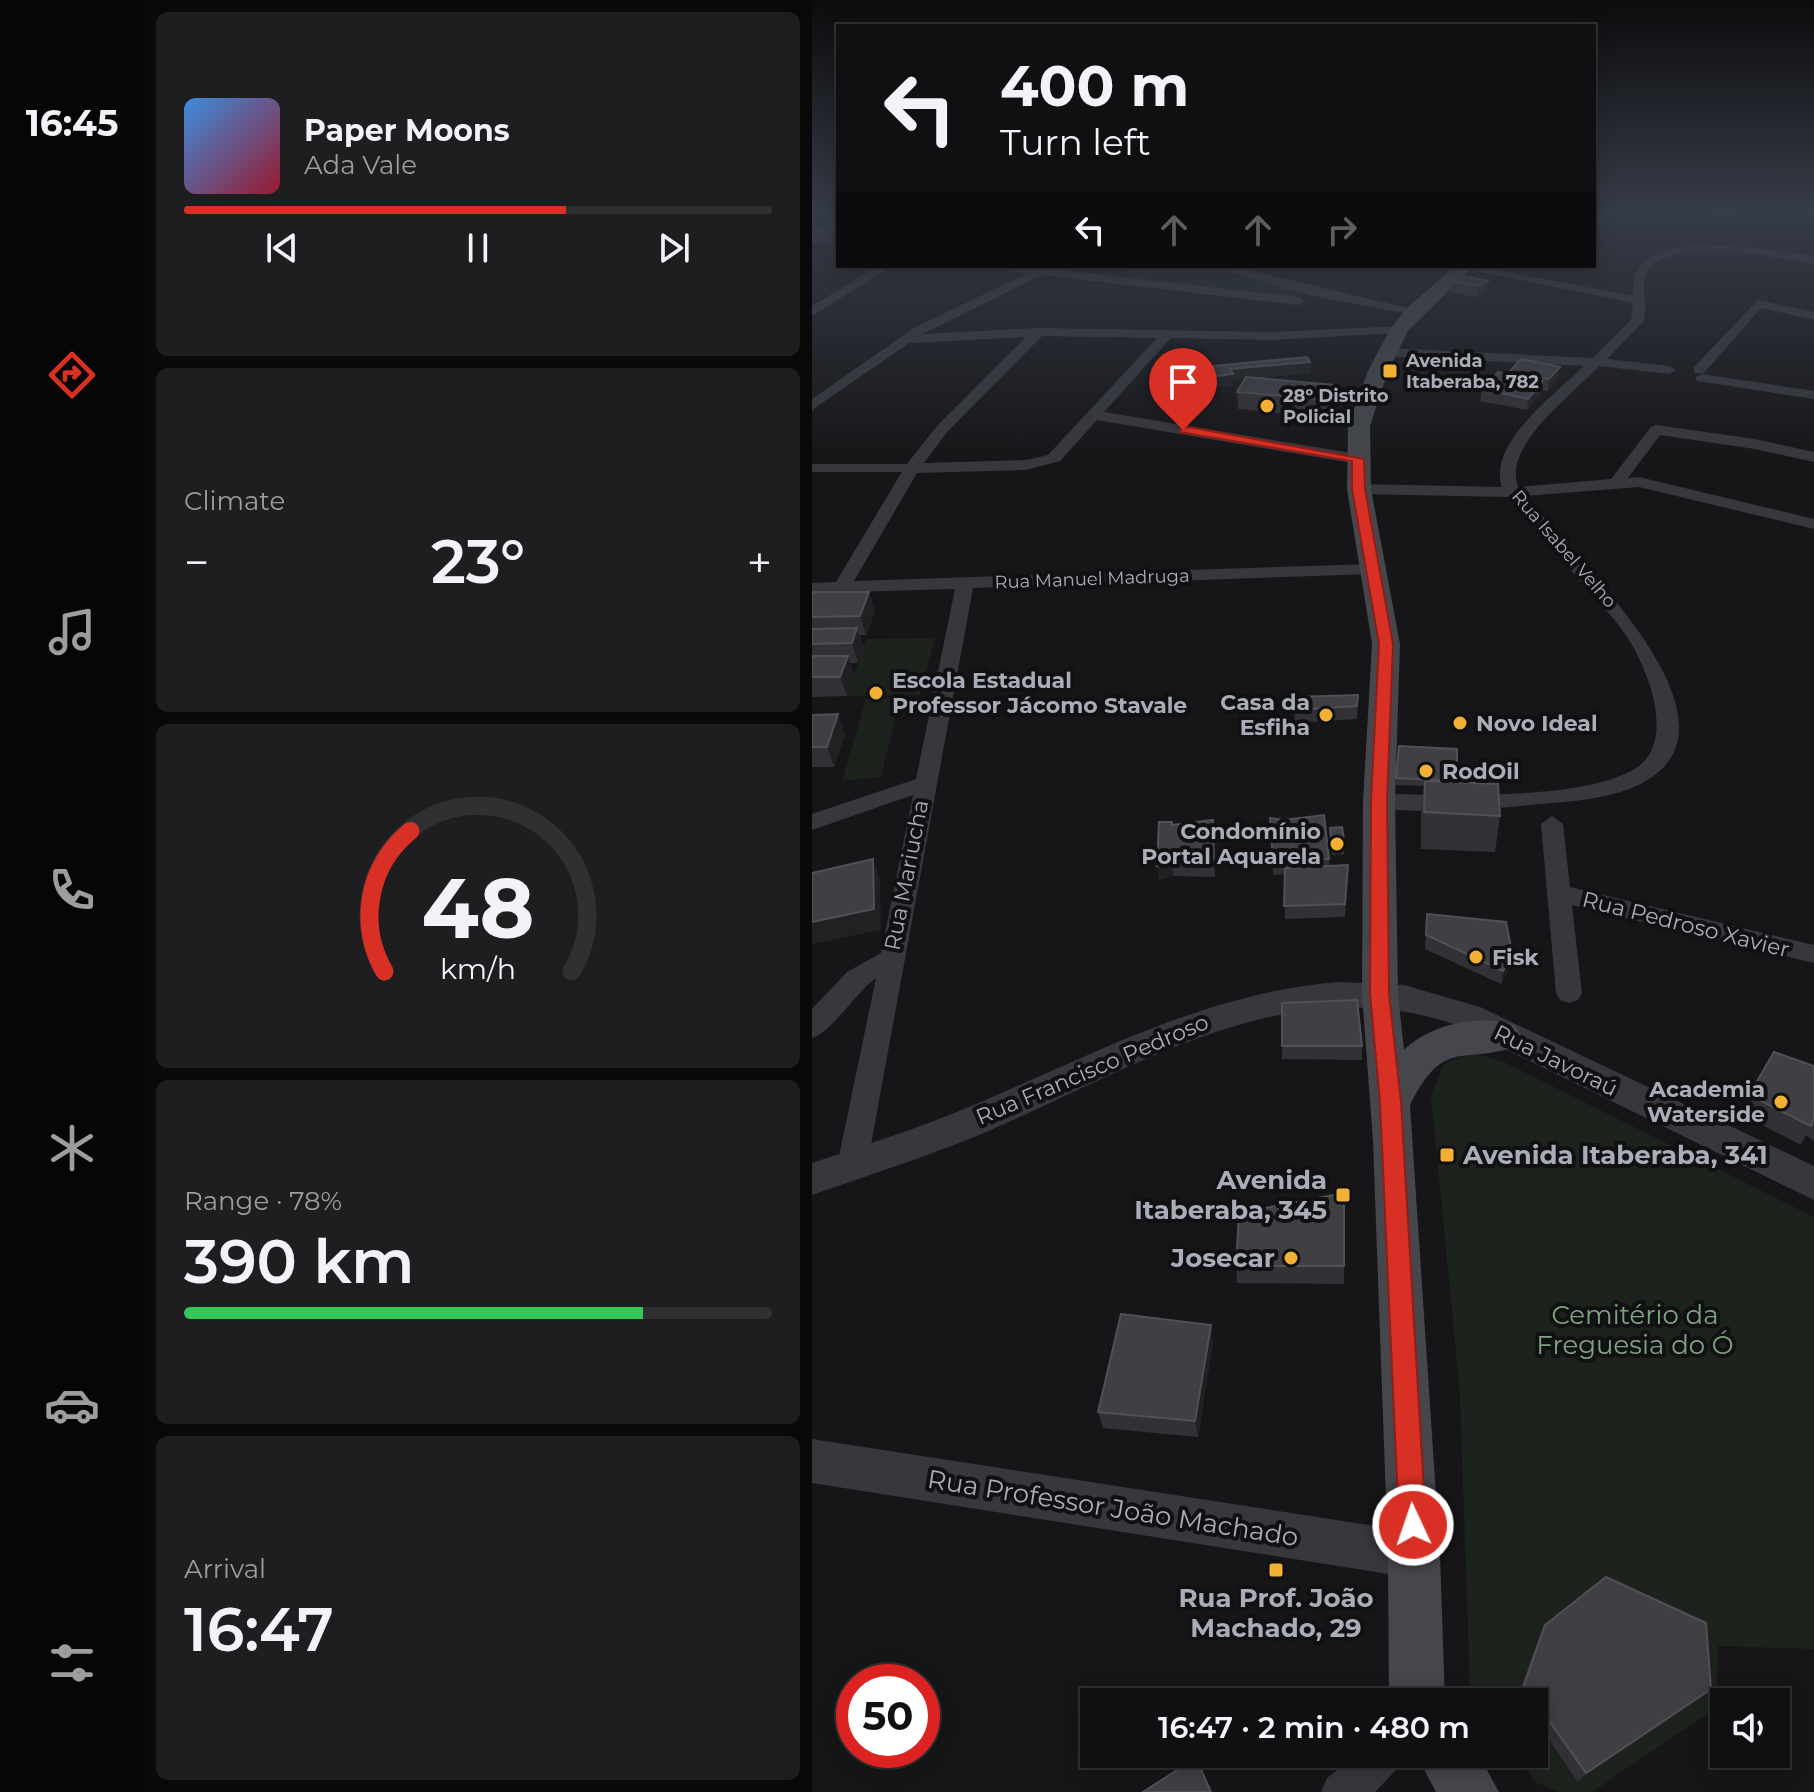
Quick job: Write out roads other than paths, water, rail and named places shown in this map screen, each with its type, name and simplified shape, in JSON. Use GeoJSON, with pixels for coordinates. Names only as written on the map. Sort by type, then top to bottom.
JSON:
{"type":"FeatureCollection","features":[{"type":"Feature","properties":{"kind":"main road"},"geometry":{"type":"LineString","coordinates":[[1417,1688],[1414,1555],[1391,1102],[1380,994],[1379,801],[1386,644],[1359,489],[1358,459],[1359,426],[1386,352],[1406,320],[1434,294]]}},
{"type":"Feature","properties":{"kind":"main road"},"geometry":{"type":"LineString","coordinates":[[1391,1102],[1406,1072],[1420,1055],[1443,1042],[1473,1035],[1502,1036]]}},
{"type":"Feature","properties":{"kind":"main road"},"geometry":{"type":"LineString","coordinates":[[1454,1768],[1470,1792]]}},
{"type":"Feature","properties":{"kind":"street"},"geometry":{"type":"LineString","coordinates":[[812,312],[842,294]]}},
{"type":"Feature","properties":{"kind":"street"},"geometry":{"type":"LineString","coordinates":[[812,406],[906,339],[986,294]]}},
{"type":"Feature","properties":{"kind":"street"},"geometry":{"type":"LineString","coordinates":[[1270,294],[1303,296]]}},
{"type":"Feature","properties":{"kind":"street"},"geometry":{"type":"LineString","coordinates":[[1296,294],[1406,320]]}},
{"type":"Feature","properties":{"kind":"street"},"geometry":{"type":"LineString","coordinates":[[1289,313],[1306,294]]}},
{"type":"Feature","properties":{"kind":"street"},"geometry":{"type":"LineString","coordinates":[[1603,294],[1640,301]]}},
{"type":"Feature","properties":{"kind":"street","name":"Rua Isabel Velho"},"geometry":{"type":"LineString","coordinates":[[1379,801],[1456,801],[1556,794],[1629,781],[1648,772],[1662,756],[1667,734],[1665,707],[1644,648],[1626,622],[1512,492],[1506,479],[1510,451],[1637,321],[1640,294]]}},
{"type":"Feature","properties":{"kind":"street"},"geometry":{"type":"LineString","coordinates":[[1693,377],[1758,304],[1814,316]]}},
{"type":"Feature","properties":{"kind":"street"},"geometry":{"type":"LineString","coordinates":[[906,339],[1038,332],[1270,336],[1406,320]]}},
{"type":"Feature","properties":{"kind":"street"},"geometry":{"type":"LineString","coordinates":[[1270,336],[1280,325]]}},
{"type":"Feature","properties":{"kind":"street"},"geometry":{"type":"LineString","coordinates":[[841,588],[912,468],[942,429],[1038,332]]}},
{"type":"Feature","properties":{"kind":"street"},"geometry":{"type":"LineString","coordinates":[[812,468],[912,468],[1047,462],[1095,415],[1167,335]]}},
{"type":"Feature","properties":{"kind":"street"},"geometry":{"type":"LineString","coordinates":[[1386,352],[1597,362],[1669,370],[1681,366],[1693,377],[1814,395]]}},
{"type":"Feature","properties":{"kind":"street"},"geometry":{"type":"LineString","coordinates":[[1095,415],[1358,459]]}},
{"type":"Feature","properties":{"kind":"street"},"geometry":{"type":"LineString","coordinates":[[1618,481],[1656,430],[1755,444],[1814,457]]}},
{"type":"Feature","properties":{"kind":"street"},"geometry":{"type":"LineString","coordinates":[[1359,489],[1512,492],[1618,481],[1658,485],[1814,524]]}},
{"type":"Feature","properties":{"kind":"street","name":"Rua Manuel Madruga"},"geometry":{"type":"LineString","coordinates":[[812,588],[1372,569]]}},
{"type":"Feature","properties":{"kind":"street","name":"Rua Mariucha"},"geometry":{"type":"LineString","coordinates":[[852,1166],[923,784],[965,584]]}},
{"type":"Feature","properties":{"kind":"street"},"geometry":{"type":"LineString","coordinates":[[812,822],[923,784]]}},
{"type":"Feature","properties":{"kind":"street"},"geometry":{"type":"LineString","coordinates":[[1552,824],[1569,993]]}},
{"type":"Feature","properties":{"kind":"street","name":"Rua Pedroso Xavier"},"geometry":{"type":"LineString","coordinates":[[1559,893],[1814,954]]}},
{"type":"Feature","properties":{"kind":"street"},"geometry":{"type":"LineString","coordinates":[[812,1027],[850,981],[868,968],[890,960]]}},
{"type":"Feature","properties":{"kind":"street","name":"Rua Javoraú"},"geometry":{"type":"LineString","coordinates":[[1380,994],[1439,1004],[1814,1184]]}},
{"type":"Feature","properties":{"kind":"street","name":"Rua Francisco Pedroso"},"geometry":{"type":"LineString","coordinates":[[812,1179],[1040,1093],[1207,1019],[1250,1005],[1380,994]]}},
{"type":"Feature","properties":{"kind":"street","name":"Rua Professor João Machado"},"geometry":{"type":"LineString","coordinates":[[812,1461],[1414,1555]]}},
{"type":"Feature","properties":{"kind":"street"},"geometry":{"type":"LineString","coordinates":[[1341,1792],[1373,1768]]}},
{"type":"Feature","properties":{"kind":"place","name":"Avenida Itaberaba, 782"},"geometry":{"type":"Point","coordinates":[1390,371]}},
{"type":"Feature","properties":{"kind":"place","name":"28º Distrito Policial"},"geometry":{"type":"Point","coordinates":[1267,406]}},
{"type":"Feature","properties":{"kind":"place","name":"Escola Estadual Professor Jácomo Stavale"},"geometry":{"type":"Point","coordinates":[876,693]}},
{"type":"Feature","properties":{"kind":"place","name":"Casa da Esfiha"},"geometry":{"type":"Point","coordinates":[1326,715]}},
{"type":"Feature","properties":{"kind":"place","name":"Novo Ideal"},"geometry":{"type":"Point","coordinates":[1460,723]}},
{"type":"Feature","properties":{"kind":"place","name":"RodOil"},"geometry":{"type":"Point","coordinates":[1426,771]}},
{"type":"Feature","properties":{"kind":"place","name":"Condomínio Portal Aquarela"},"geometry":{"type":"Point","coordinates":[1337,844]}},
{"type":"Feature","properties":{"kind":"place","name":"Fisk"},"geometry":{"type":"Point","coordinates":[1476,957]}},
{"type":"Feature","properties":{"kind":"place","name":"Academia Waterside"},"geometry":{"type":"Point","coordinates":[1781,1102]}},
{"type":"Feature","properties":{"kind":"place","name":"Avenida Itaberaba, 341"},"geometry":{"type":"Point","coordinates":[1447,1155]}},
{"type":"Feature","properties":{"kind":"place","name":"Avenida Itaberaba, 345"},"geometry":{"type":"Point","coordinates":[1343,1195]}},
{"type":"Feature","properties":{"kind":"place","name":"Josecar"},"geometry":{"type":"Point","coordinates":[1291,1258]}},
{"type":"Feature","properties":{"kind":"place","name":"Rua Prof. João Machado, 29"},"geometry":{"type":"Point","coordinates":[1276,1570]}},
{"type":"Feature","properties":{"kind":"park label","name":"Cemitério da Freguesia do Ó"},"geometry":{"type":"Point","coordinates":[1635,1330]}}]}
